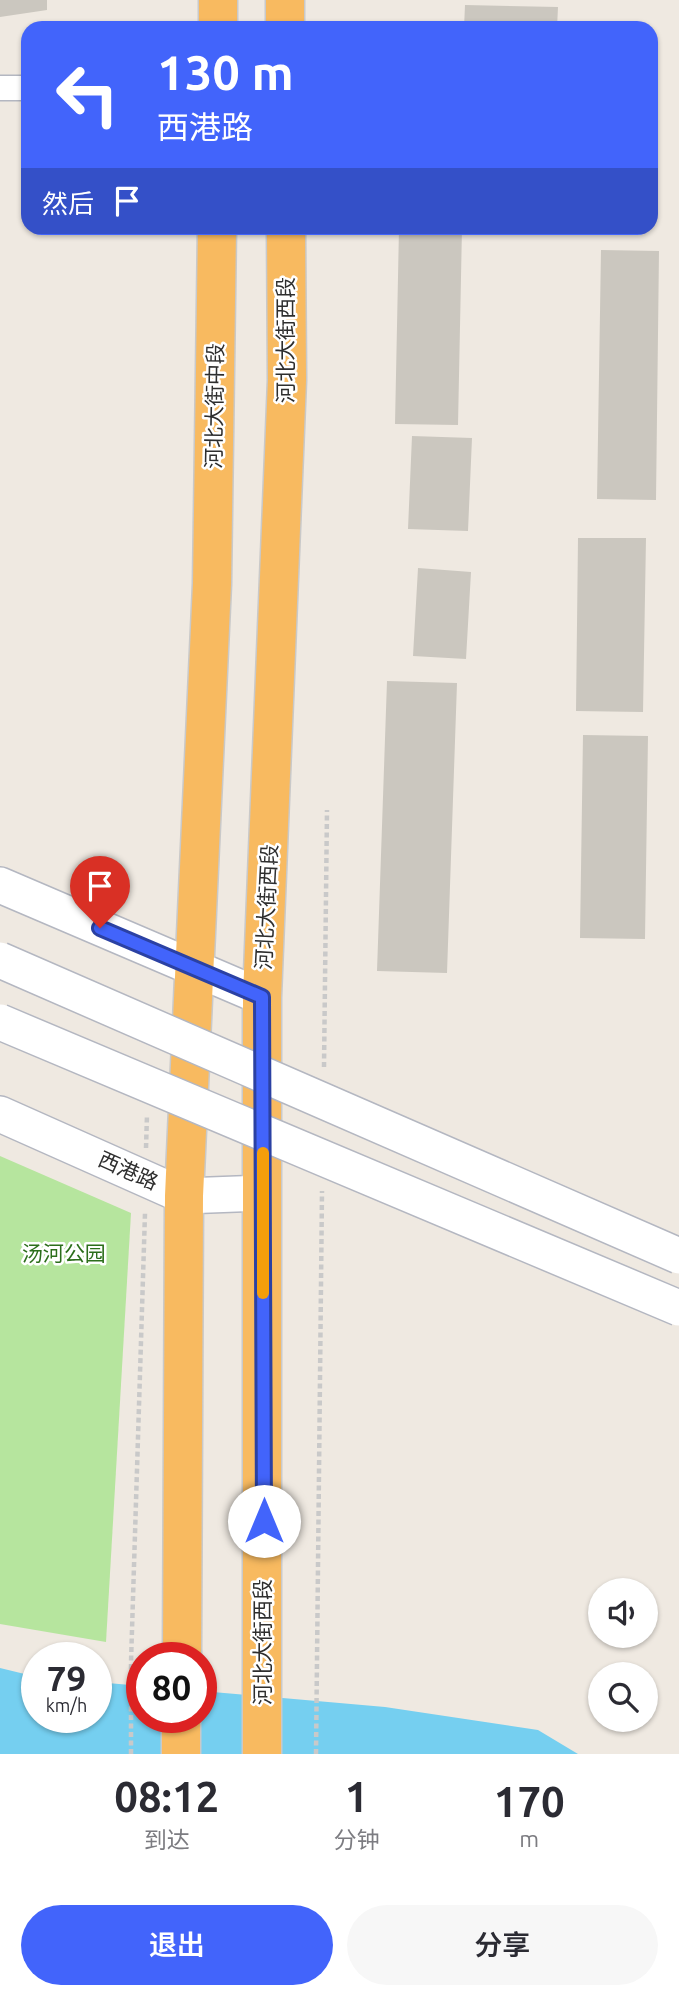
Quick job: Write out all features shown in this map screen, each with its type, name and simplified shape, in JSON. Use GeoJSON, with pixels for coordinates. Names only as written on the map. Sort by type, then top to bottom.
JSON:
{"type":"FeatureCollection","features":[{"type":"Feature","properties":{"kind":"highway"},"geometry":{"type":"LineString","coordinates":[[218,0],[218,21]]}},
{"type":"Feature","properties":{"kind":"highway"},"geometry":{"type":"LineString","coordinates":[[285,0],[285,21]]}},
{"type":"Feature","properties":{"kind":"highway","name":"河北大街中段"},"geometry":{"type":"LineString","coordinates":[[196,967],[212,584],[217,235]]}},
{"type":"Feature","properties":{"kind":"highway","name":"河北大街西段"},"geometry":{"type":"LineString","coordinates":[[262,1754],[262,997],[287,380],[286,235]]}},
{"type":"Feature","properties":{"kind":"highway"},"geometry":{"type":"LineString","coordinates":[[182,1642],[184,1196],[196,967]]}},
{"type":"Feature","properties":{"kind":"highway"},"geometry":{"type":"LineString","coordinates":[[181,1733],[181,1754]]}},
{"type":"Feature","properties":{"kind":"main road"},"geometry":{"type":"LineString","coordinates":[[0,885],[262,997]]}},
{"type":"Feature","properties":{"kind":"main road"},"geometry":{"type":"LineString","coordinates":[[0,960],[679,1256]]}},
{"type":"Feature","properties":{"kind":"main road"},"geometry":{"type":"LineString","coordinates":[[0,1021],[679,1308]]}},
{"type":"Feature","properties":{"kind":"main road","name":"西港路"},"geometry":{"type":"LineString","coordinates":[[0,1114],[184,1196],[263,1193]]}},
{"type":"Feature","properties":{"kind":"street"},"geometry":{"type":"LineString","coordinates":[[0,88],[21,88]]}},
{"type":"Feature","properties":{"kind":"path"},"geometry":{"type":"LineString","coordinates":[[324,1076],[327,810]]}},
{"type":"Feature","properties":{"kind":"path"},"geometry":{"type":"LineString","coordinates":[[131,1754],[131,1662],[147,1111]]}},
{"type":"Feature","properties":{"kind":"path"},"geometry":{"type":"LineString","coordinates":[[316,1754],[323,1188]]}},
{"type":"Feature","properties":{"kind":"green space","name":"汤河公园"},"geometry":{"type":"Polygon","coordinates":[[[0,1156],[131,1213],[106,1642],[0,1624],[0,1156]]]}},
{"type":"Feature","properties":{"kind":"water"},"geometry":{"type":"Polygon","coordinates":[[[0,1668],[21,1673],[21,1733],[112,1733],[112,1683],[126,1685],[126,1733],[217,1733],[217,1692],[385,1707],[538,1730],[578,1754],[0,1754],[0,1668]]]}},
{"type":"Feature","properties":{"kind":"building"},"geometry":{"type":"Polygon","coordinates":[[[0,0],[47,0],[47,10],[0,17],[0,0]]]}},
{"type":"Feature","properties":{"kind":"building"},"geometry":{"type":"Polygon","coordinates":[[[465,5],[558,7],[557,21],[464,21],[465,5]]]}},
{"type":"Feature","properties":{"kind":"building"},"geometry":{"type":"Polygon","coordinates":[[[399,235],[462,235],[458,425],[395,424],[399,235]]]}},
{"type":"Feature","properties":{"kind":"building"},"geometry":{"type":"Polygon","coordinates":[[[601,250],[659,251],[656,500],[597,499],[601,250]]]}},
{"type":"Feature","properties":{"kind":"building"},"geometry":{"type":"Polygon","coordinates":[[[412,436],[472,438],[468,531],[408,529],[412,436]]]}},
{"type":"Feature","properties":{"kind":"building"},"geometry":{"type":"Polygon","coordinates":[[[578,538],[646,538],[643,712],[576,711],[578,538]]]}},
{"type":"Feature","properties":{"kind":"building"},"geometry":{"type":"Polygon","coordinates":[[[418,568],[471,572],[466,659],[413,656],[418,568]]]}},
{"type":"Feature","properties":{"kind":"building"},"geometry":{"type":"Polygon","coordinates":[[[387,681],[457,683],[447,973],[377,971],[387,681]]]}},
{"type":"Feature","properties":{"kind":"building"},"geometry":{"type":"Polygon","coordinates":[[[583,735],[648,736],[645,939],[580,938],[583,735]]]}},
{"type":"Feature","properties":{"kind":"slow traffic"},"geometry":{"type":"LineString","coordinates":[[263,1153],[263,1293]]}},
{"type":"Feature","properties":{"kind":"route"},"geometry":{"type":"LineString","coordinates":[[100,928],[262,997],[264,1521]]}}]}
